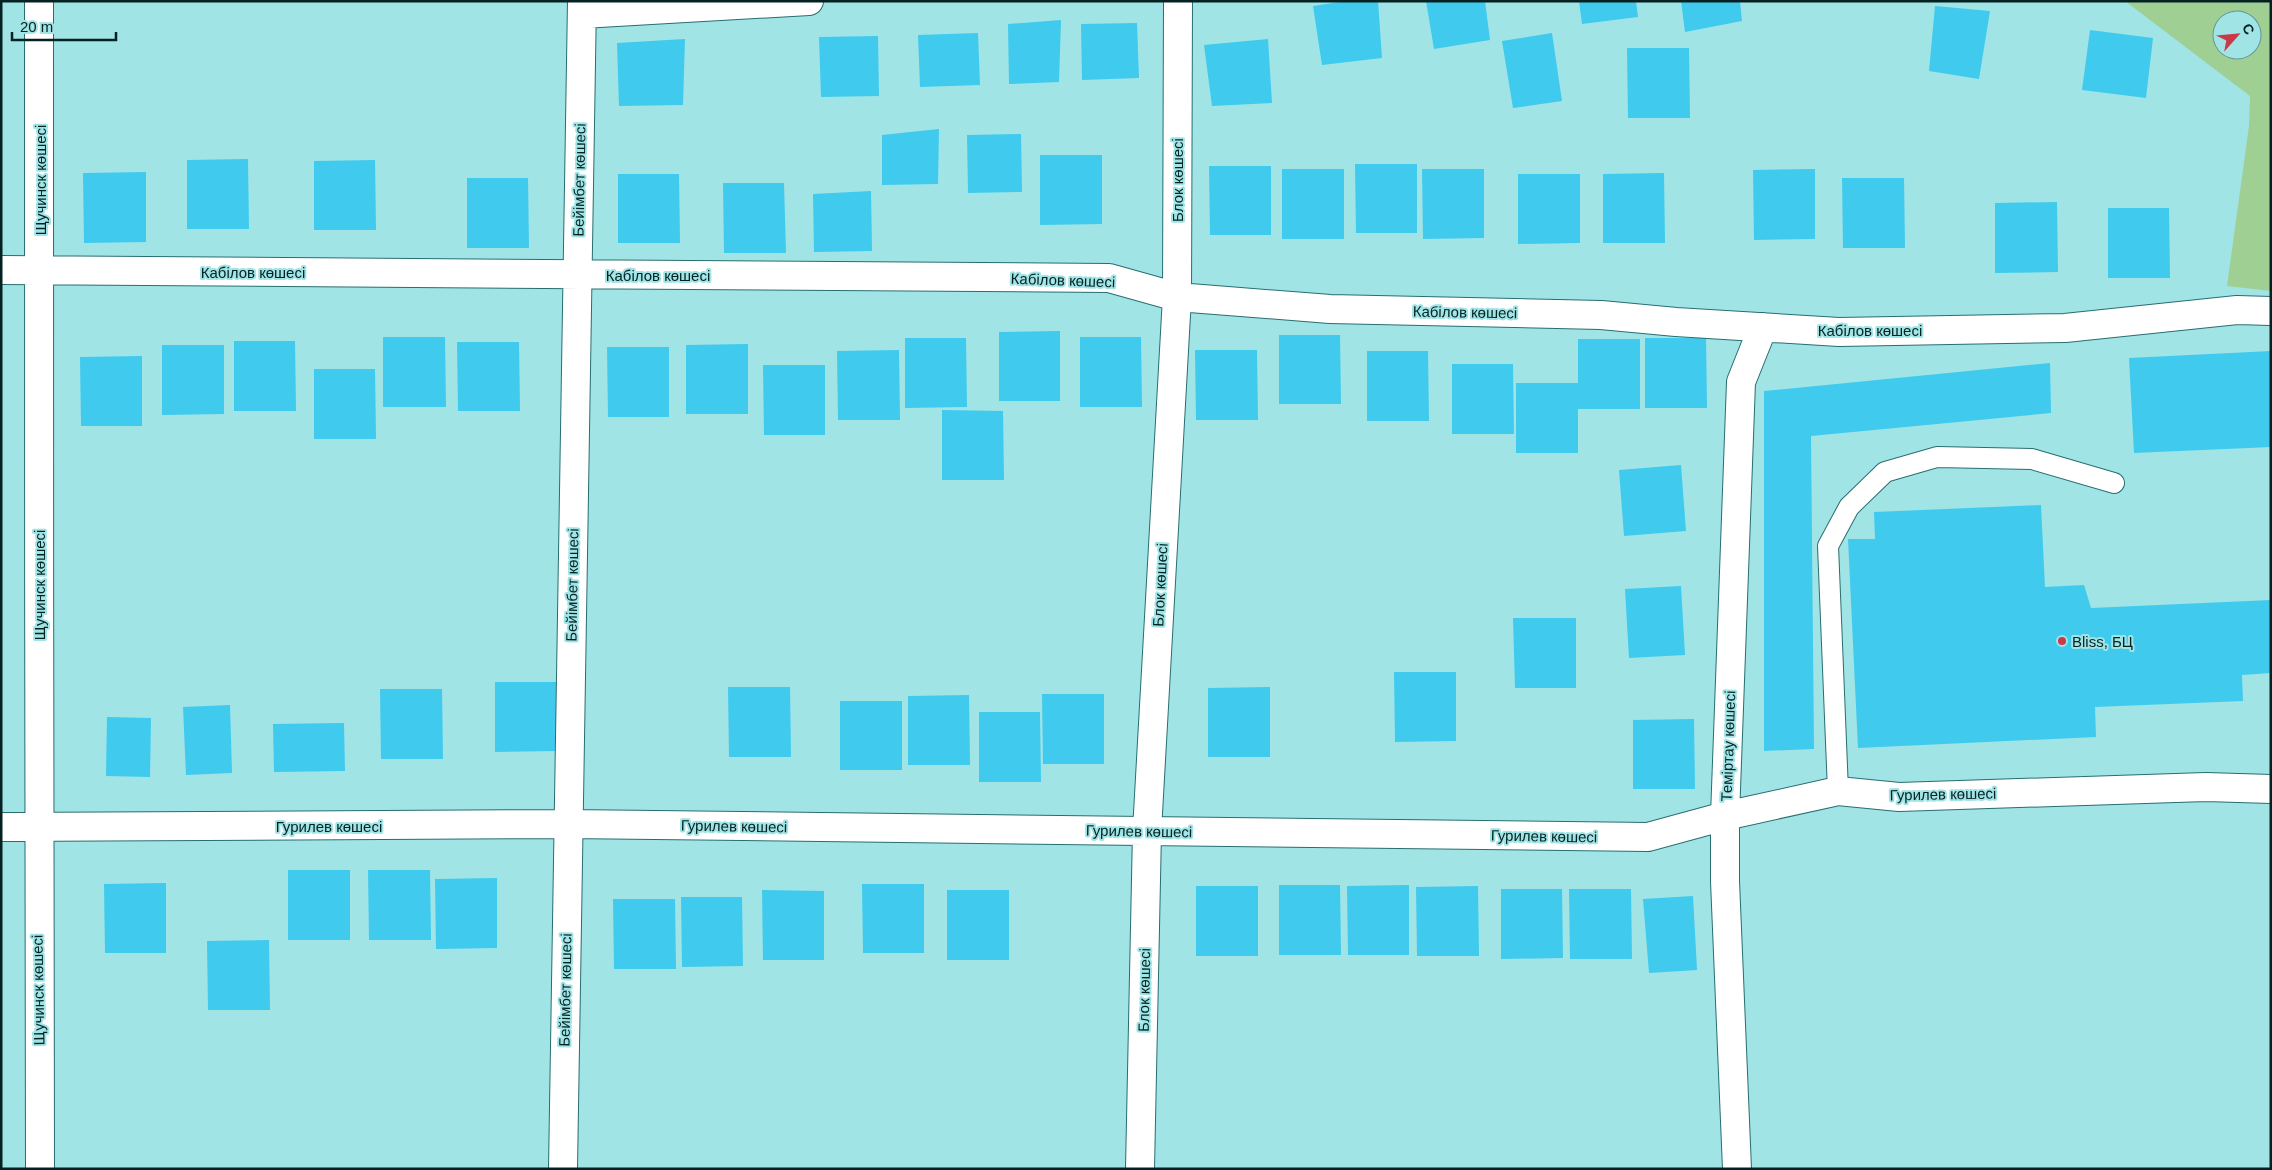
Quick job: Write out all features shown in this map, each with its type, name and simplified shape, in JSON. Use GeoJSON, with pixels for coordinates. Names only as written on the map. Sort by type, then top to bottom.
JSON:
{"type":"FeatureCollection","features":[{"type":"Feature","properties":{"kind":"street","name":"Щучинск көшесі"},"geometry":{"type":"LineString","coordinates":[[39,1],[41,271],[38,827],[40,1169]]}},
{"type":"Feature","properties":{"kind":"street"},"geometry":{"type":"LineString","coordinates":[[582,8],[809,1]]}},
{"type":"Feature","properties":{"kind":"street","name":"Блок көшесі"},"geometry":{"type":"LineString","coordinates":[[1140,1169],[1147,831],[1177,297],[1178,1]]}},
{"type":"Feature","properties":{"kind":"street","name":"Бейімбет көшесі"},"geometry":{"type":"LineString","coordinates":[[562,1169],[582,8]]}},
{"type":"Feature","properties":{"kind":"street","name":"Кабілов көшесі"},"geometry":{"type":"LineString","coordinates":[[1,270],[1109,278],[1177,297],[1330,309],[1602,315],[1839,332],[2065,328],[2237,310],[2271,310]]}},
{"type":"Feature","properties":{"kind":"street","name":"Теміртау көшесі"},"geometry":{"type":"LineString","coordinates":[[1737,1169],[1725,881],[1725,816],[1741,382],[1763,327]]}},
{"type":"Feature","properties":{"kind":"street","name":"Гурилев көшесі"},"geometry":{"type":"LineString","coordinates":[[1,827],[568,824],[1648,837],[1725,816],[1838,791],[1899,797],[2206,787],[2271,789]]}},
{"type":"Feature","properties":{"kind":"lane"},"geometry":{"type":"LineString","coordinates":[[1838,791],[1828,546],[1849,506],[1885,472],[1937,457],[2032,458],[2114,483]]}},
{"type":"Feature","properties":{"kind":"green space"},"geometry":{"type":"Polygon","coordinates":[[[2125,1],[2271,1],[2271,291],[2227,286],[2249,126],[2250,96],[2125,1]]]}},
{"type":"Feature","properties":{"kind":"building"},"geometry":{"type":"Polygon","coordinates":[[[1346,1],[1378,1],[1382,58],[1322,65],[1313,6],[1346,1]]]}},
{"type":"Feature","properties":{"kind":"building"},"geometry":{"type":"Polygon","coordinates":[[[1426,1],[1485,1],[1490,40],[1434,49],[1426,1]]]}},
{"type":"Feature","properties":{"kind":"building"},"geometry":{"type":"Polygon","coordinates":[[[1579,1],[1636,1],[1638,17],[1582,24],[1579,1]]]}},
{"type":"Feature","properties":{"kind":"building"},"geometry":{"type":"Polygon","coordinates":[[[1681,1],[1740,1],[1742,21],[1685,32],[1681,1]]]}},
{"type":"Feature","properties":{"kind":"building"},"geometry":{"type":"Polygon","coordinates":[[[1935,6],[1990,11],[1979,79],[1929,71],[1935,6]]]}},
{"type":"Feature","properties":{"kind":"building"},"geometry":{"type":"Polygon","coordinates":[[[1061,20],[1059,82],[1009,84],[1008,24],[1061,20]]]}},
{"type":"Feature","properties":{"kind":"building"},"geometry":{"type":"Polygon","coordinates":[[[1137,23],[1139,78],[1082,80],[1081,24],[1137,23]]]}},
{"type":"Feature","properties":{"kind":"building"},"geometry":{"type":"Polygon","coordinates":[[[2090,30],[2153,38],[2146,98],[2082,90],[2090,30]]]}},
{"type":"Feature","properties":{"kind":"building"},"geometry":{"type":"Polygon","coordinates":[[[978,33],[980,85],[920,87],[918,35],[978,33]]]}},
{"type":"Feature","properties":{"kind":"building"},"geometry":{"type":"Polygon","coordinates":[[[1552,33],[1562,101],[1513,108],[1502,41],[1552,33]]]}},
{"type":"Feature","properties":{"kind":"building"},"geometry":{"type":"Polygon","coordinates":[[[878,36],[879,96],[821,97],[819,37],[878,36]]]}},
{"type":"Feature","properties":{"kind":"building"},"geometry":{"type":"Polygon","coordinates":[[[685,39],[683,105],[619,106],[617,43],[685,39]]]}},
{"type":"Feature","properties":{"kind":"building"},"geometry":{"type":"Polygon","coordinates":[[[1268,39],[1272,103],[1212,106],[1204,45],[1268,39]]]}},
{"type":"Feature","properties":{"kind":"building"},"geometry":{"type":"Polygon","coordinates":[[[1627,48],[1689,48],[1690,118],[1628,118],[1627,48]]]}},
{"type":"Feature","properties":{"kind":"building"},"geometry":{"type":"Polygon","coordinates":[[[939,129],[938,184],[882,185],[882,135],[939,129]]]}},
{"type":"Feature","properties":{"kind":"building"},"geometry":{"type":"Polygon","coordinates":[[[1021,134],[1022,192],[968,193],[967,135],[1021,134]]]}},
{"type":"Feature","properties":{"kind":"building"},"geometry":{"type":"Polygon","coordinates":[[[1040,155],[1102,155],[1102,224],[1040,225],[1040,155]]]}},
{"type":"Feature","properties":{"kind":"building"},"geometry":{"type":"Polygon","coordinates":[[[248,159],[249,229],[187,229],[187,160],[248,159]]]}},
{"type":"Feature","properties":{"kind":"building"},"geometry":{"type":"Polygon","coordinates":[[[375,160],[376,230],[314,230],[314,161],[375,160]]]}},
{"type":"Feature","properties":{"kind":"building"},"geometry":{"type":"Polygon","coordinates":[[[1355,164],[1417,164],[1417,233],[1356,233],[1355,164]]]}},
{"type":"Feature","properties":{"kind":"building"},"geometry":{"type":"Polygon","coordinates":[[[1209,166],[1271,166],[1271,235],[1210,235],[1209,166]]]}},
{"type":"Feature","properties":{"kind":"building"},"geometry":{"type":"Polygon","coordinates":[[[1282,169],[1344,169],[1344,239],[1282,239],[1282,169]]]}},
{"type":"Feature","properties":{"kind":"building"},"geometry":{"type":"Polygon","coordinates":[[[1422,169],[1484,169],[1484,238],[1423,239],[1422,169]]]}},
{"type":"Feature","properties":{"kind":"building"},"geometry":{"type":"Polygon","coordinates":[[[1815,169],[1815,239],[1754,240],[1753,170],[1815,169]]]}},
{"type":"Feature","properties":{"kind":"building"},"geometry":{"type":"Polygon","coordinates":[[[146,172],[146,242],[84,243],[83,173],[146,172]]]}},
{"type":"Feature","properties":{"kind":"building"},"geometry":{"type":"Polygon","coordinates":[[[1664,173],[1665,243],[1603,243],[1603,174],[1664,173]]]}},
{"type":"Feature","properties":{"kind":"building"},"geometry":{"type":"Polygon","coordinates":[[[618,174],[679,174],[680,243],[618,243],[618,174]]]}},
{"type":"Feature","properties":{"kind":"building"},"geometry":{"type":"Polygon","coordinates":[[[1518,174],[1580,174],[1580,243],[1518,244],[1518,174]]]}},
{"type":"Feature","properties":{"kind":"building"},"geometry":{"type":"Polygon","coordinates":[[[467,178],[528,178],[529,248],[467,248],[467,178]]]}},
{"type":"Feature","properties":{"kind":"building"},"geometry":{"type":"Polygon","coordinates":[[[1842,178],[1904,178],[1905,248],[1843,248],[1842,178]]]}},
{"type":"Feature","properties":{"kind":"building"},"geometry":{"type":"Polygon","coordinates":[[[723,183],[784,183],[786,253],[724,253],[723,183]]]}},
{"type":"Feature","properties":{"kind":"building"},"geometry":{"type":"Polygon","coordinates":[[[871,191],[872,251],[814,252],[813,194],[871,191]]]}},
{"type":"Feature","properties":{"kind":"building"},"geometry":{"type":"Polygon","coordinates":[[[2057,202],[2058,272],[1995,273],[1995,203],[2057,202]]]}},
{"type":"Feature","properties":{"kind":"building"},"geometry":{"type":"Polygon","coordinates":[[[2108,208],[2169,208],[2170,278],[2108,278],[2108,208]]]}},
{"type":"Feature","properties":{"kind":"building"},"geometry":{"type":"Polygon","coordinates":[[[1060,331],[1060,401],[999,401],[999,332],[1060,331]]]}},
{"type":"Feature","properties":{"kind":"building"},"geometry":{"type":"Polygon","coordinates":[[[1279,335],[1340,335],[1341,404],[1279,404],[1279,335]]]}},
{"type":"Feature","properties":{"kind":"building"},"geometry":{"type":"Polygon","coordinates":[[[383,337],[445,337],[446,407],[383,407],[383,337]]]}},
{"type":"Feature","properties":{"kind":"building"},"geometry":{"type":"Polygon","coordinates":[[[1080,337],[1141,337],[1142,407],[1080,407],[1080,337]]]}},
{"type":"Feature","properties":{"kind":"building"},"geometry":{"type":"Polygon","coordinates":[[[905,338],[966,338],[967,407],[905,408],[905,338]]]}},
{"type":"Feature","properties":{"kind":"building"},"geometry":{"type":"Polygon","coordinates":[[[1645,338],[1706,338],[1707,408],[1645,408],[1645,338]]]}},
{"type":"Feature","properties":{"kind":"building"},"geometry":{"type":"Polygon","coordinates":[[[1578,339],[1640,339],[1640,409],[1578,409],[1578,453],[1516,453],[1516,383],[1578,383],[1578,339]]]}},
{"type":"Feature","properties":{"kind":"building"},"geometry":{"type":"Polygon","coordinates":[[[234,341],[295,341],[296,411],[234,411],[234,341]]]}},
{"type":"Feature","properties":{"kind":"building"},"geometry":{"type":"Polygon","coordinates":[[[457,342],[519,342],[520,411],[458,411],[457,342]]]}},
{"type":"Feature","properties":{"kind":"building"},"geometry":{"type":"Polygon","coordinates":[[[748,344],[748,414],[686,414],[686,345],[748,344]]]}},
{"type":"Feature","properties":{"kind":"building"},"geometry":{"type":"Polygon","coordinates":[[[162,345],[224,345],[224,414],[162,415],[162,345]]]}},
{"type":"Feature","properties":{"kind":"building"},"geometry":{"type":"Polygon","coordinates":[[[607,347],[669,347],[669,417],[608,417],[607,347]]]}},
{"type":"Feature","properties":{"kind":"building"},"geometry":{"type":"Polygon","coordinates":[[[899,350],[900,420],[838,420],[837,351],[899,350]]]}},
{"type":"Feature","properties":{"kind":"building"},"geometry":{"type":"Polygon","coordinates":[[[1195,350],[1257,350],[1258,420],[1196,420],[1195,350]]]}},
{"type":"Feature","properties":{"kind":"building"},"geometry":{"type":"Polygon","coordinates":[[[1367,351],[1428,351],[1429,421],[1367,421],[1367,351]]]}},
{"type":"Feature","properties":{"kind":"building"},"geometry":{"type":"Polygon","coordinates":[[[2271,351],[2271,447],[2134,453],[2129,358],[2271,351]]]}},
{"type":"Feature","properties":{"kind":"building"},"geometry":{"type":"Polygon","coordinates":[[[142,356],[142,426],[81,426],[80,357],[142,356]]]}},
{"type":"Feature","properties":{"kind":"building"},"geometry":{"type":"Polygon","coordinates":[[[2050,363],[2051,413],[1811,436],[1814,749],[1764,751],[1764,391],[2050,363]]]}},
{"type":"Feature","properties":{"kind":"building"},"geometry":{"type":"Polygon","coordinates":[[[1452,364],[1513,364],[1514,434],[1452,434],[1452,364]]]}},
{"type":"Feature","properties":{"kind":"building"},"geometry":{"type":"Polygon","coordinates":[[[763,365],[825,365],[825,435],[764,435],[763,365]]]}},
{"type":"Feature","properties":{"kind":"building"},"geometry":{"type":"Polygon","coordinates":[[[314,369],[375,369],[376,439],[314,439],[314,369]]]}},
{"type":"Feature","properties":{"kind":"building"},"geometry":{"type":"Polygon","coordinates":[[[942,410],[1003,411],[1004,480],[942,480],[942,410]]]}},
{"type":"Feature","properties":{"kind":"building"},"geometry":{"type":"Polygon","coordinates":[[[1681,465],[1686,531],[1624,536],[1619,470],[1681,465]]]}},
{"type":"Feature","properties":{"kind":"building","name":"Bliss, БЦ"},"geometry":{"type":"Polygon","coordinates":[[[2041,505],[2045,587],[2084,585],[2091,608],[2271,600],[2271,673],[2242,675],[2243,701],[2095,707],[2096,737],[1858,748],[1848,539],[1875,539],[1874,512],[2041,505]]]}},
{"type":"Feature","properties":{"kind":"building"},"geometry":{"type":"Polygon","coordinates":[[[1681,586],[1685,655],[1629,658],[1625,589],[1681,586]]]}},
{"type":"Feature","properties":{"kind":"building"},"geometry":{"type":"Polygon","coordinates":[[[1513,618],[1576,618],[1576,688],[1515,688],[1513,618]]]}},
{"type":"Feature","properties":{"kind":"building"},"geometry":{"type":"Polygon","coordinates":[[[1394,672],[1456,672],[1456,741],[1395,742],[1394,672]]]}},
{"type":"Feature","properties":{"kind":"building"},"geometry":{"type":"Polygon","coordinates":[[[495,682],[557,682],[557,751],[495,752],[495,682]]]}},
{"type":"Feature","properties":{"kind":"building"},"geometry":{"type":"Polygon","coordinates":[[[728,687],[790,687],[791,757],[729,757],[728,687]]]}},
{"type":"Feature","properties":{"kind":"building"},"geometry":{"type":"Polygon","coordinates":[[[1270,687],[1270,757],[1208,757],[1208,688],[1270,687]]]}},
{"type":"Feature","properties":{"kind":"building"},"geometry":{"type":"Polygon","coordinates":[[[380,689],[442,689],[443,759],[381,759],[380,689]]]}},
{"type":"Feature","properties":{"kind":"building"},"geometry":{"type":"Polygon","coordinates":[[[1042,694],[1104,694],[1104,764],[1043,764],[1042,694]]]}},
{"type":"Feature","properties":{"kind":"building"},"geometry":{"type":"Polygon","coordinates":[[[969,695],[970,765],[908,765],[908,696],[969,695]]]}},
{"type":"Feature","properties":{"kind":"building"},"geometry":{"type":"Polygon","coordinates":[[[840,701],[902,701],[902,770],[840,770],[840,701]]]}},
{"type":"Feature","properties":{"kind":"building"},"geometry":{"type":"Polygon","coordinates":[[[230,705],[232,773],[186,775],[183,707],[230,705]]]}},
{"type":"Feature","properties":{"kind":"building"},"geometry":{"type":"Polygon","coordinates":[[[979,712],[1040,712],[1041,782],[979,782],[979,712]]]}},
{"type":"Feature","properties":{"kind":"building"},"geometry":{"type":"Polygon","coordinates":[[[107,717],[151,718],[150,777],[106,776],[107,717]]]}},
{"type":"Feature","properties":{"kind":"building"},"geometry":{"type":"Polygon","coordinates":[[[1694,719],[1695,789],[1633,789],[1633,720],[1694,719]]]}},
{"type":"Feature","properties":{"kind":"building"},"geometry":{"type":"Polygon","coordinates":[[[344,723],[345,771],[274,772],[273,724],[344,723]]]}},
{"type":"Feature","properties":{"kind":"building"},"geometry":{"type":"Polygon","coordinates":[[[288,870],[350,870],[350,940],[288,940],[288,870]]]}},
{"type":"Feature","properties":{"kind":"building"},"geometry":{"type":"Polygon","coordinates":[[[368,870],[430,870],[431,940],[369,940],[368,870]]]}},
{"type":"Feature","properties":{"kind":"building"},"geometry":{"type":"Polygon","coordinates":[[[497,878],[497,948],[436,949],[435,879],[497,878]]]}},
{"type":"Feature","properties":{"kind":"building"},"geometry":{"type":"Polygon","coordinates":[[[166,883],[166,953],[105,953],[104,884],[166,883]]]}},
{"type":"Feature","properties":{"kind":"building"},"geometry":{"type":"Polygon","coordinates":[[[862,884],[924,884],[924,953],[863,953],[862,884]]]}},
{"type":"Feature","properties":{"kind":"building"},"geometry":{"type":"Polygon","coordinates":[[[1279,885],[1340,885],[1341,955],[1279,955],[1279,885]]]}},
{"type":"Feature","properties":{"kind":"building"},"geometry":{"type":"Polygon","coordinates":[[[1409,885],[1409,955],[1348,955],[1347,886],[1409,885]]]}},
{"type":"Feature","properties":{"kind":"building"},"geometry":{"type":"Polygon","coordinates":[[[1196,886],[1258,886],[1258,956],[1196,956],[1196,886]]]}},
{"type":"Feature","properties":{"kind":"building"},"geometry":{"type":"Polygon","coordinates":[[[1478,886],[1479,956],[1417,956],[1416,887],[1478,886]]]}},
{"type":"Feature","properties":{"kind":"building"},"geometry":{"type":"Polygon","coordinates":[[[1501,889],[1562,889],[1563,958],[1501,959],[1501,889]]]}},
{"type":"Feature","properties":{"kind":"building"},"geometry":{"type":"Polygon","coordinates":[[[1569,889],[1631,889],[1632,959],[1570,959],[1569,889]]]}},
{"type":"Feature","properties":{"kind":"building"},"geometry":{"type":"Polygon","coordinates":[[[762,890],[824,891],[824,960],[763,960],[762,890]]]}},
{"type":"Feature","properties":{"kind":"building"},"geometry":{"type":"Polygon","coordinates":[[[947,890],[1009,890],[1009,960],[947,960],[947,890]]]}},
{"type":"Feature","properties":{"kind":"building"},"geometry":{"type":"Polygon","coordinates":[[[1693,896],[1697,970],[1649,973],[1643,899],[1693,896]]]}},
{"type":"Feature","properties":{"kind":"building"},"geometry":{"type":"Polygon","coordinates":[[[681,897],[742,897],[743,966],[682,967],[681,897]]]}},
{"type":"Feature","properties":{"kind":"building"},"geometry":{"type":"Polygon","coordinates":[[[613,899],[675,899],[676,969],[614,969],[613,899]]]}},
{"type":"Feature","properties":{"kind":"building"},"geometry":{"type":"Polygon","coordinates":[[[269,940],[270,1010],[208,1010],[207,941],[269,940]]]}},
{"type":"Feature","properties":{"kind":"place","name":"Bliss, БЦ"},"geometry":{"type":"Point","coordinates":[2062,641]}}]}
